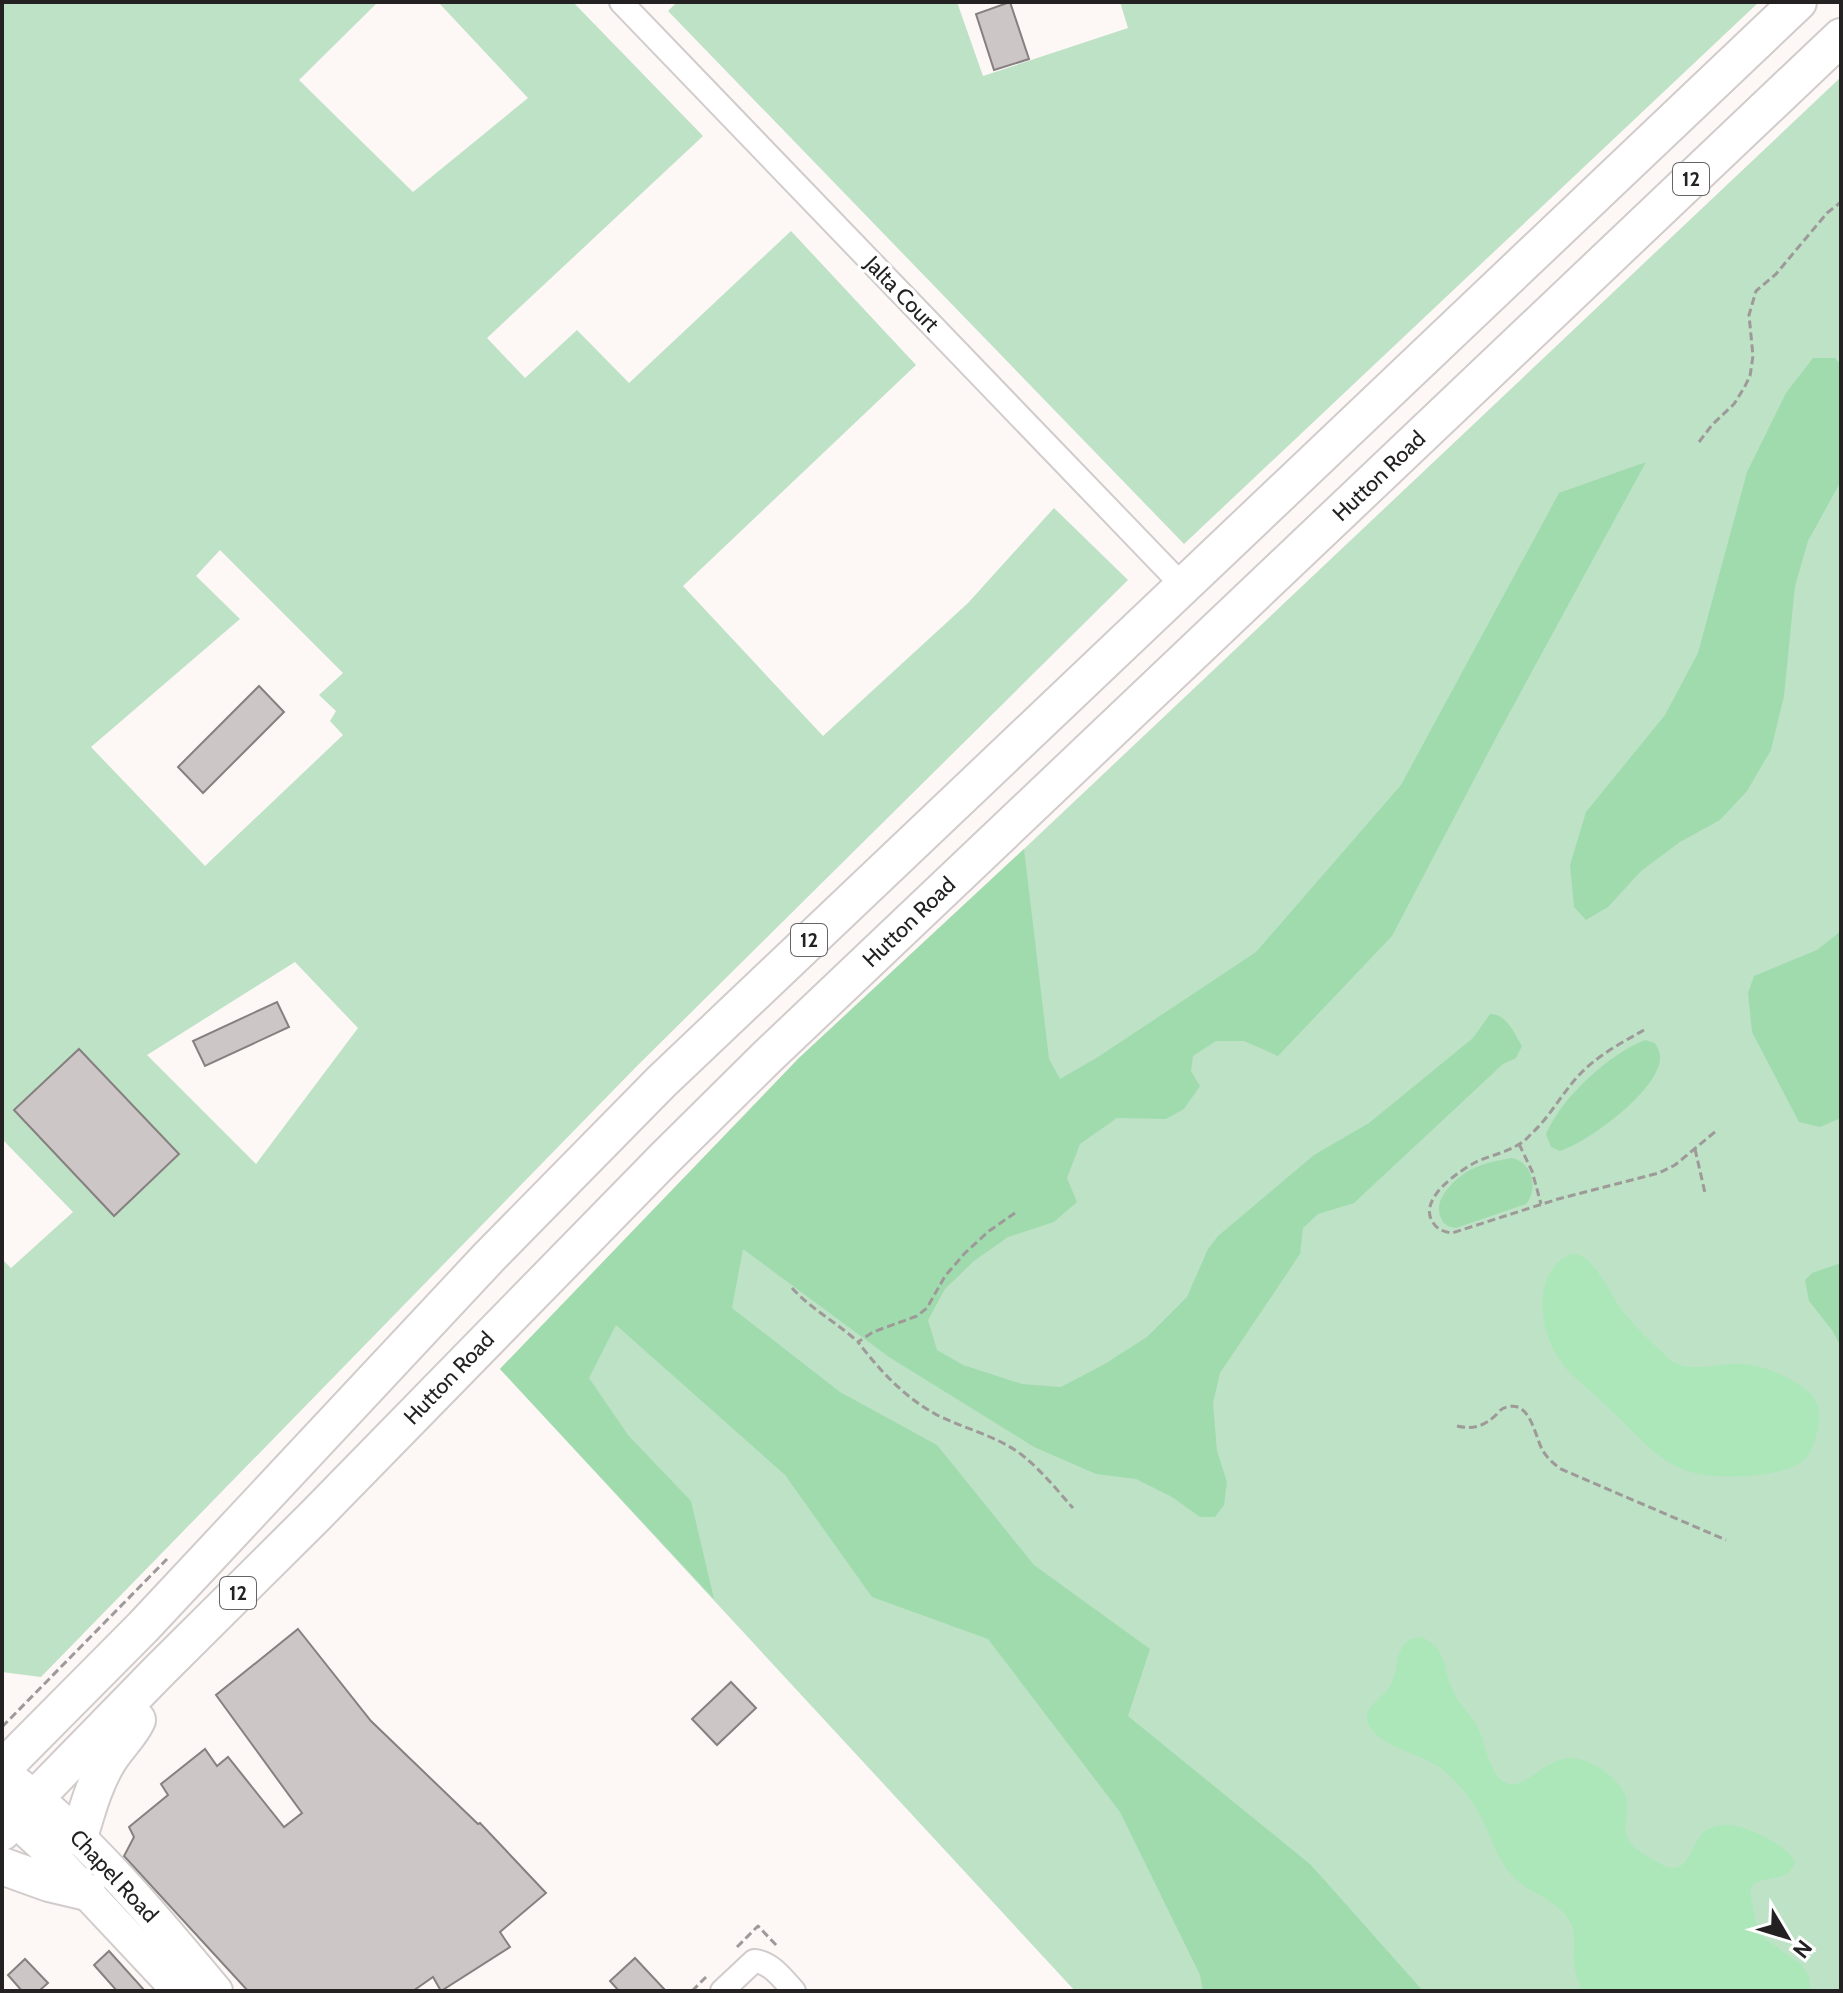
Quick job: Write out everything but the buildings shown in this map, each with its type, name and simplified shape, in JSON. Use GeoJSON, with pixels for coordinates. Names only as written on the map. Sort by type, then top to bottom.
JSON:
{"type":"FeatureCollection","features":[{"type":"Feature","properties":{"kind":"main road","name":"12"},"geometry":{"type":"LineString","coordinates":[[2,1770],[143,1627],[490,1256],[652,1091],[1798,2]]}},
{"type":"Feature","properties":{"kind":"main road","name":"Hutton Road"},"geometry":{"type":"LineString","coordinates":[[14,1814],[316,1515],[665,1158],[899,931],[1841,37]]}},
{"type":"Feature","properties":{"kind":"main road"},"geometry":{"type":"LineString","coordinates":[[1182,585],[1221,627]]}},
{"type":"Feature","properties":{"kind":"main road"},"geometry":{"type":"LineString","coordinates":[[79,1837],[96,1786],[109,1760],[134,1727],[159,1671]]}},
{"type":"Feature","properties":{"kind":"main road","name":"Chapel Road"},"geometry":{"type":"LineString","coordinates":[[2,1770],[14,1814],[179,1991]]}},
{"type":"Feature","properties":{"kind":"main road","name":"Chapel Road"},"geometry":{"type":"LineString","coordinates":[[14,1814],[79,1837],[136,1896],[216,1991]]}},
{"type":"Feature","properties":{"kind":"main road"},"geometry":{"type":"LineString","coordinates":[[2,1866],[49,1883],[87,1892]]}},
{"type":"Feature","properties":{"kind":"street","name":"Jalta Court"},"geometry":{"type":"LineString","coordinates":[[621,2],[1182,585]]}},
{"type":"Feature","properties":{"kind":"street"},"geometry":{"type":"LineString","coordinates":[[722,1991],[754,1961],[769,1965],[794,1991]]}},
{"type":"Feature","properties":{"kind":"path"},"geometry":{"type":"LineString","coordinates":[[1699,442],[1734,404],[1750,376],[1753,356],[1749,315],[1756,291],[1776,274],[1827,213],[1841,202]]}},
{"type":"Feature","properties":{"kind":"path"},"geometry":{"type":"LineString","coordinates":[[1644,1030],[1612,1048],[1584,1071],[1533,1133],[1519,1144],[1457,1173],[1431,1201],[1431,1221],[1445,1232],[1452,1233],[1602,1186],[1642,1179],[1675,1165],[1716,1131]]}},
{"type":"Feature","properties":{"kind":"path"},"geometry":{"type":"LineString","coordinates":[[1519,1144],[1532,1171],[1541,1204]]}},
{"type":"Feature","properties":{"kind":"path"},"geometry":{"type":"LineString","coordinates":[[1695,1149],[1705,1193]]}},
{"type":"Feature","properties":{"kind":"path"},"geometry":{"type":"LineString","coordinates":[[858,1342],[873,1332],[917,1316],[927,1308],[945,1276],[965,1253],[1015,1213]]}},
{"type":"Feature","properties":{"kind":"path"},"geometry":{"type":"LineString","coordinates":[[792,1288],[805,1302],[858,1342],[877,1367],[916,1403],[989,1435],[1022,1455],[1073,1508]]}},
{"type":"Feature","properties":{"kind":"path"},"geometry":{"type":"LineString","coordinates":[[1457,1426],[1475,1428],[1509,1405],[1517,1407],[1529,1417],[1544,1454],[1561,1469],[1726,1540]]}},
{"type":"Feature","properties":{"kind":"shaded area"},"geometry":{"type":"Polygon","coordinates":[[[2,2],[378,2],[299,80],[413,192],[528,98],[438,2],[573,2],[703,136],[487,338],[525,378],[577,330],[629,383],[791,231],[916,365],[683,586],[823,736],[968,603],[1054,508],[1128,580],[636,1067],[41,1677],[2,1672],[2,1259],[11,1268],[73,1212],[2,1139],[2,2]],[[220,550],[196,576],[240,619],[91,747],[205,866],[343,735],[330,721],[336,711],[319,695],[343,673],[220,550]],[[295,962],[147,1055],[256,1164],[358,1028],[295,962]]]}},
{"type":"Feature","properties":{"kind":"shaded area"},"geometry":{"type":"Polygon","coordinates":[[[677,2],[957,2],[983,76],[1128,28],[1120,2],[1759,2],[1184,544],[668,11],[677,2]]]}},
{"type":"Feature","properties":{"kind":"shaded area"},"geometry":{"type":"Polygon","coordinates":[[[1841,77],[1841,1991],[1075,1991],[500,1369],[799,1058],[1841,77]]]}},
{"type":"Feature","properties":{"kind":"shaded area"},"geometry":{"type":"Polygon","coordinates":[[[1813,358],[1835,358],[1841,365],[1841,481],[1808,541],[1795,586],[1784,696],[1771,750],[1747,791],[1720,820],[1680,842],[1641,871],[1608,907],[1586,920],[1574,907],[1570,865],[1586,812],[1665,715],[1698,653],[1747,472],[1786,393],[1813,358]]]}},
{"type":"Feature","properties":{"kind":"shaded area"},"geometry":{"type":"Polygon","coordinates":[[[1646,462],[1392,936],[1278,1056],[1244,1041],[1216,1041],[1193,1056],[1191,1071],[1200,1086],[1184,1109],[1166,1119],[1117,1118],[1080,1144],[1067,1178],[1077,1202],[1054,1222],[1008,1237],[974,1261],[945,1289],[928,1320],[937,1350],[963,1365],[1022,1384],[1061,1387],[1103,1365],[1147,1337],[1187,1297],[1208,1249],[1218,1236],[1314,1155],[1369,1123],[1473,1038],[1490,1014],[1501,1017],[1522,1046],[1516,1058],[1503,1064],[1354,1203],[1318,1214],[1303,1228],[1300,1254],[1220,1373],[1213,1403],[1217,1451],[1227,1482],[1224,1505],[1215,1517],[1200,1517],[1172,1497],[1136,1479],[1096,1474],[1034,1447],[889,1357],[743,1249],[732,1308],[840,1392],[937,1445],[1034,1565],[1150,1649],[1128,1716],[1311,1865],[1423,1991],[1203,1991],[1200,1975],[1120,1812],[988,1639],[872,1597],[785,1475],[616,1325],[589,1378],[628,1435],[691,1501],[714,1599],[500,1369],[799,1058],[1024,849],[1049,1059],[1060,1079],[1256,952],[1401,785],[1559,493],[1646,462]]]}},
{"type":"Feature","properties":{"kind":"shaded area"},"geometry":{"type":"Polygon","coordinates":[[[1841,931],[1841,1118],[1820,1127],[1799,1122],[1752,1032],[1748,993],[1754,976],[1817,950],[1841,931]]]}},
{"type":"Feature","properties":{"kind":"shaded area"},"geometry":{"type":"Polygon","coordinates":[[[1645,1040],[1655,1043],[1660,1055],[1658,1068],[1650,1083],[1637,1098],[1588,1137],[1560,1151],[1551,1147],[1546,1134],[1574,1092],[1602,1066],[1645,1040]]]}},
{"type":"Feature","properties":{"kind":"shaded area"},"geometry":{"type":"Polygon","coordinates":[[[1512,1158],[1529,1170],[1533,1184],[1526,1204],[1456,1228],[1445,1224],[1439,1204],[1451,1185],[1473,1169],[1512,1158]]]}},
{"type":"Feature","properties":{"kind":"shaded area"},"geometry":{"type":"Polygon","coordinates":[[[1571,1254],[1582,1256],[1592,1265],[1627,1316],[1675,1363],[1693,1367],[1739,1364],[1768,1369],[1787,1377],[1811,1394],[1818,1406],[1819,1419],[1806,1458],[1793,1467],[1779,1471],[1745,1476],[1711,1476],[1685,1470],[1647,1445],[1569,1372],[1551,1343],[1543,1315],[1544,1291],[1552,1269],[1571,1254]]]}},
{"type":"Feature","properties":{"kind":"shaded area"},"geometry":{"type":"Polygon","coordinates":[[[1841,1263],[1841,1347],[1809,1301],[1805,1280],[1812,1273],[1841,1263]]]}},
{"type":"Feature","properties":{"kind":"shaded area"},"geometry":{"type":"Polygon","coordinates":[[[1422,1637],[1431,1642],[1441,1655],[1454,1693],[1475,1723],[1493,1769],[1505,1783],[1524,1781],[1545,1767],[1569,1758],[1594,1765],[1612,1777],[1624,1793],[1627,1802],[1626,1832],[1633,1846],[1671,1868],[1680,1866],[1688,1858],[1705,1831],[1719,1826],[1745,1829],[1785,1850],[1795,1863],[1789,1872],[1753,1884],[1750,1892],[1757,1930],[1802,1965],[1809,1976],[1810,1991],[1582,1991],[1574,1966],[1573,1930],[1567,1917],[1512,1875],[1473,1804],[1449,1775],[1425,1759],[1385,1741],[1367,1721],[1369,1710],[1392,1683],[1402,1648],[1410,1640],[1422,1637]]]}}]}
